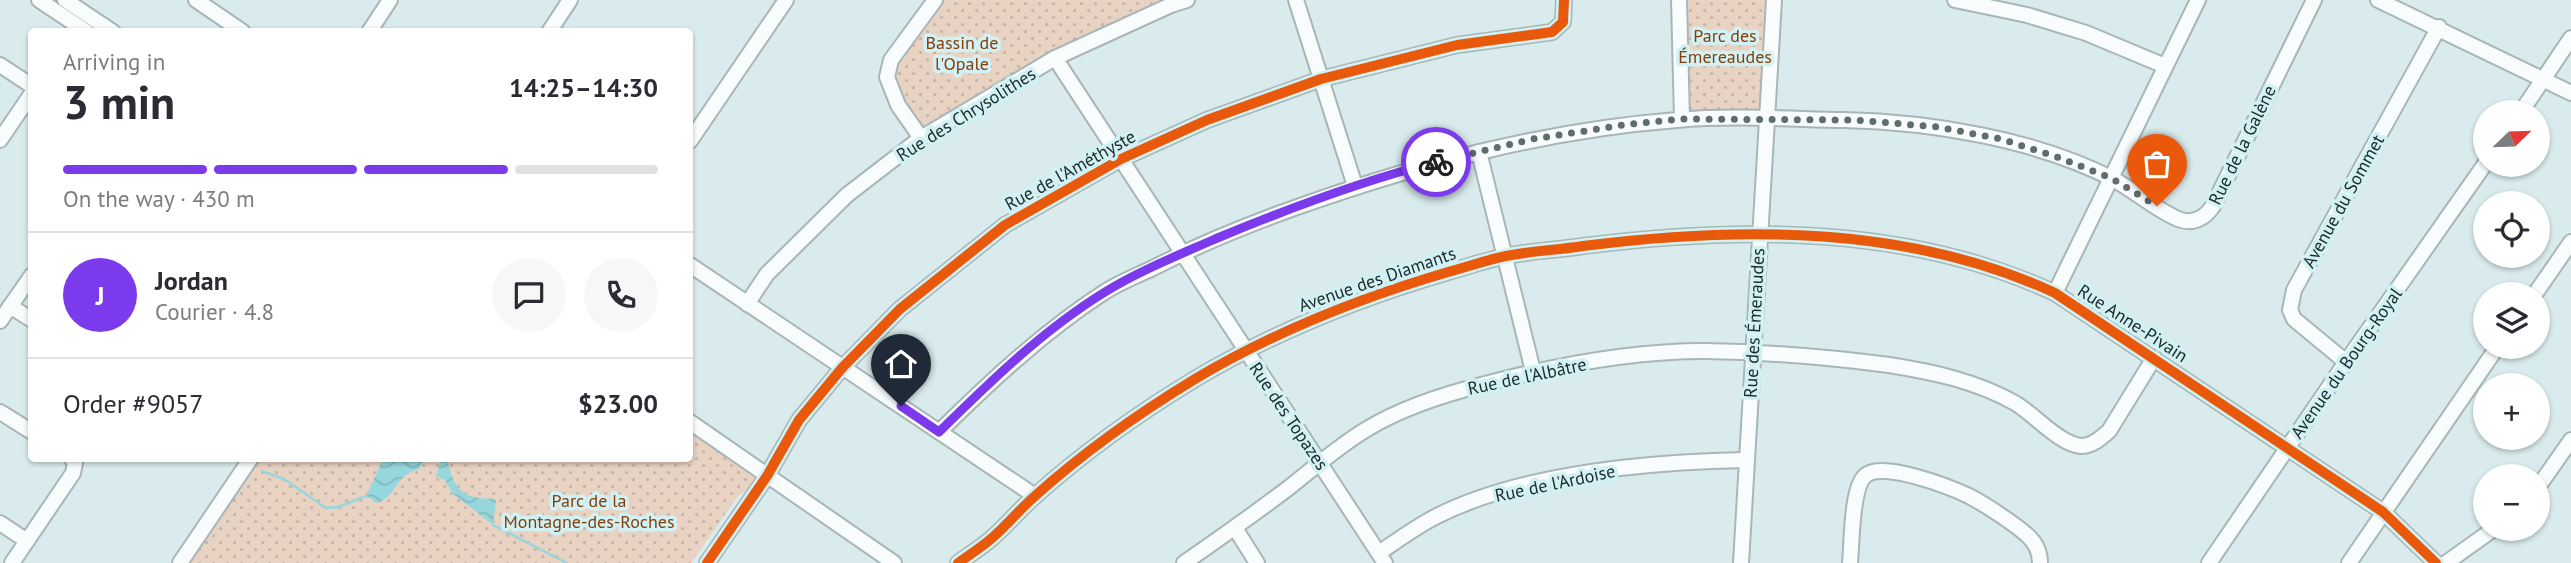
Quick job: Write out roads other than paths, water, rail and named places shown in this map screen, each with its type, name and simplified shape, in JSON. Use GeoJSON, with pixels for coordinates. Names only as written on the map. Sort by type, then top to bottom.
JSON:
{"type":"FeatureCollection","features":[{"type":"Feature","properties":{"kind":"street"},"geometry":{"type":"LineString","coordinates":[[39,0],[81,28]]}},
{"type":"Feature","properties":{"kind":"street"},"geometry":{"type":"LineString","coordinates":[[65,0],[107,28]]}},
{"type":"Feature","properties":{"kind":"street"},"geometry":{"type":"LineString","coordinates":[[196,0],[237,28]]}},
{"type":"Feature","properties":{"kind":"street"},"geometry":{"type":"LineString","coordinates":[[552,28],[570,0]]}},
{"type":"Feature","properties":{"kind":"street"},"geometry":{"type":"LineString","coordinates":[[693,137],[786,0]]}},
{"type":"Feature","properties":{"kind":"street"},"geometry":{"type":"LineString","coordinates":[[922,138],[898,105],[887,76],[891,60],[935,0]]}},
{"type":"Feature","properties":{"kind":"street","name":"Rue des Chrysolithes"},"geometry":{"type":"LineString","coordinates":[[747,304],[767,274],[847,195],[922,138],[1055,58],[1170,2],[1187,0]]}},
{"type":"Feature","properties":{"kind":"street"},"geometry":{"type":"LineString","coordinates":[[1296,0],[1356,186]]}},
{"type":"Feature","properties":{"kind":"street","name":"Rue de l'Améthyste"},"geometry":{"type":"LineString","coordinates":[[707,563],[767,475],[799,420],[842,368],[900,309],[1005,225],[1121,159],[1207,120],[1321,79],[1457,46],[1552,32],[1563,22],[1564,0]]}},
{"type":"Feature","properties":{"kind":"street"},"geometry":{"type":"LineString","coordinates":[[1679,0],[1682,119]]}},
{"type":"Feature","properties":{"kind":"street","name":"Rue des Émeraudes"},"geometry":{"type":"LineString","coordinates":[[1741,563],[1774,0]]}},
{"type":"Feature","properties":{"kind":"street"},"geometry":{"type":"LineString","coordinates":[[1955,0],[2027,15],[2086,33],[2165,66]]}},
{"type":"Feature","properties":{"kind":"street"},"geometry":{"type":"LineString","coordinates":[[2055,293],[2198,0]]}},
{"type":"Feature","properties":{"kind":"street","name":"Rue de la Galène"},"geometry":{"type":"LineString","coordinates":[[939,432],[999,373],[1044,335],[1106,291],[1181,254],[1263,219],[1416,167],[1581,131],[1682,119],[1766,118],[1855,120],[1938,127],[2001,139],[2057,157],[2111,178],[2181,220],[2200,219],[2208,214],[2314,0]]}},
{"type":"Feature","properties":{"kind":"street"},"geometry":{"type":"LineString","coordinates":[[2378,0],[2439,27],[2571,93]]}},
{"type":"Feature","properties":{"kind":"street"},"geometry":{"type":"LineString","coordinates":[[371,28],[388,1]]}},
{"type":"Feature","properties":{"kind":"street","name":"Avenue du Sommet"},"geometry":{"type":"LineString","coordinates":[[2346,362],[2294,319],[2290,310],[2294,290],[2439,27]]}},
{"type":"Feature","properties":{"kind":"street"},"geometry":{"type":"LineString","coordinates":[[2530,100],[2571,38]]}},
{"type":"Feature","properties":{"kind":"street","name":"Rue des Topazes"},"geometry":{"type":"LineString","coordinates":[[1055,58],[1382,558]]}},
{"type":"Feature","properties":{"kind":"street"},"geometry":{"type":"LineString","coordinates":[[0,65],[28,83]]}},
{"type":"Feature","properties":{"kind":"street"},"geometry":{"type":"LineString","coordinates":[[0,140],[28,99]]}},
{"type":"Feature","properties":{"kind":"street"},"geometry":{"type":"LineString","coordinates":[[1479,152],[1533,371]]}},
{"type":"Feature","properties":{"kind":"street","name":"Avenue du Bourg-Royal"},"geometry":{"type":"LineString","coordinates":[[2209,563],[2476,177]]}},
{"type":"Feature","properties":{"kind":"street","name":"Avenue des Diamants"},"geometry":{"type":"LineString","coordinates":[[958,563],[990,540],[1035,496],[1144,412],[1245,351],[1294,327],[1364,299],[1505,256],[1634,240],[1759,233]]}},
{"type":"Feature","properties":{"kind":"street","name":"Rue Anne-Pivain"},"geometry":{"type":"LineString","coordinates":[[1759,233],[1839,238],[1922,251],[1975,262],[2055,293],[2383,512],[2436,563]]}},
{"type":"Feature","properties":{"kind":"street"},"geometry":{"type":"LineString","coordinates":[[2543,282],[2571,242]]}},
{"type":"Feature","properties":{"kind":"street"},"geometry":{"type":"LineString","coordinates":[[693,267],[1035,496]]}},
{"type":"Feature","properties":{"kind":"street"},"geometry":{"type":"LineString","coordinates":[[0,321],[28,281]]}},
{"type":"Feature","properties":{"kind":"street"},"geometry":{"type":"LineString","coordinates":[[10,306],[28,317]]}},
{"type":"Feature","properties":{"kind":"street","name":"Rue de l'Albâtre"},"geometry":{"type":"LineString","coordinates":[[1184,563],[1368,428],[1407,408],[1533,371],[1703,351],[1840,358],[1927,371],[1970,383],[2016,404],[2048,428],[2082,446],[2100,439],[2109,431],[2154,358]]}},
{"type":"Feature","properties":{"kind":"street"},"geometry":{"type":"LineString","coordinates":[[2349,563],[2489,359]]}},
{"type":"Feature","properties":{"kind":"street"},"geometry":{"type":"LineString","coordinates":[[0,412],[28,430]]}},
{"type":"Feature","properties":{"kind":"street"},"geometry":{"type":"LineString","coordinates":[[693,424],[894,563]]}},
{"type":"Feature","properties":{"kind":"street"},"geometry":{"type":"LineString","coordinates":[[2550,471],[2571,440]]}},
{"type":"Feature","properties":{"kind":"street","name":"Rue de l'Ardoise"},"geometry":{"type":"LineString","coordinates":[[1382,558],[1436,516],[1509,490],[1558,478],[1639,466],[1745,460]]}},
{"type":"Feature","properties":{"kind":"street"},"geometry":{"type":"LineString","coordinates":[[12,563],[73,473],[74,462]]}},
{"type":"Feature","properties":{"kind":"street"},"geometry":{"type":"LineString","coordinates":[[180,563],[248,462]]}},
{"type":"Feature","properties":{"kind":"street"},"geometry":{"type":"LineString","coordinates":[[1850,563],[1857,493],[1861,481],[1867,474],[1886,470],[1944,486],[1970,497],[2027,535],[2035,545],[2040,563]]}},
{"type":"Feature","properties":{"kind":"street"},"geometry":{"type":"LineString","coordinates":[[0,523],[27,541]]}},
{"type":"Feature","properties":{"kind":"street"},"geometry":{"type":"LineString","coordinates":[[1235,528],[1257,563]]}},
{"type":"Feature","properties":{"kind":"street","name":"Avenue des Diamants"},"geometry":{"type":"LineString","coordinates":[[978,563],[990,540]]}},
{"type":"Feature","properties":{"kind":"street"},"geometry":{"type":"LineString","coordinates":[[2446,563],[2477,541]]}},
{"type":"Feature","properties":{"kind":"water"},"geometry":{"type":"Polygon","coordinates":[[[382,462],[422,462],[419,469],[405,475],[385,499],[378,503],[366,496],[382,462]]]}},
{"type":"Feature","properties":{"kind":"water"},"geometry":{"type":"Polygon","coordinates":[[[440,462],[448,462],[454,481],[463,492],[476,497],[496,499],[493,525],[452,493],[445,480],[436,476],[440,462]]]}},
{"type":"Feature","properties":{"kind":"waterway"},"geometry":{"type":"LineString","coordinates":[[262,471],[284,479],[326,508],[338,507],[366,496]]}},
{"type":"Feature","properties":{"kind":"waterway"},"geometry":{"type":"LineString","coordinates":[[493,525],[567,563]]}},
{"type":"Feature","properties":{"kind":"park label","name":"Parc des Émereaudes"},"geometry":{"type":"Point","coordinates":[1725,45]}},
{"type":"Feature","properties":{"kind":"park label","name":"Bassin de l'Opale"},"geometry":{"type":"Point","coordinates":[962,52]}},
{"type":"Feature","properties":{"kind":"park label","name":"Parc de la Montagne-des-Roches"},"geometry":{"type":"Point","coordinates":[589,510]}}]}
